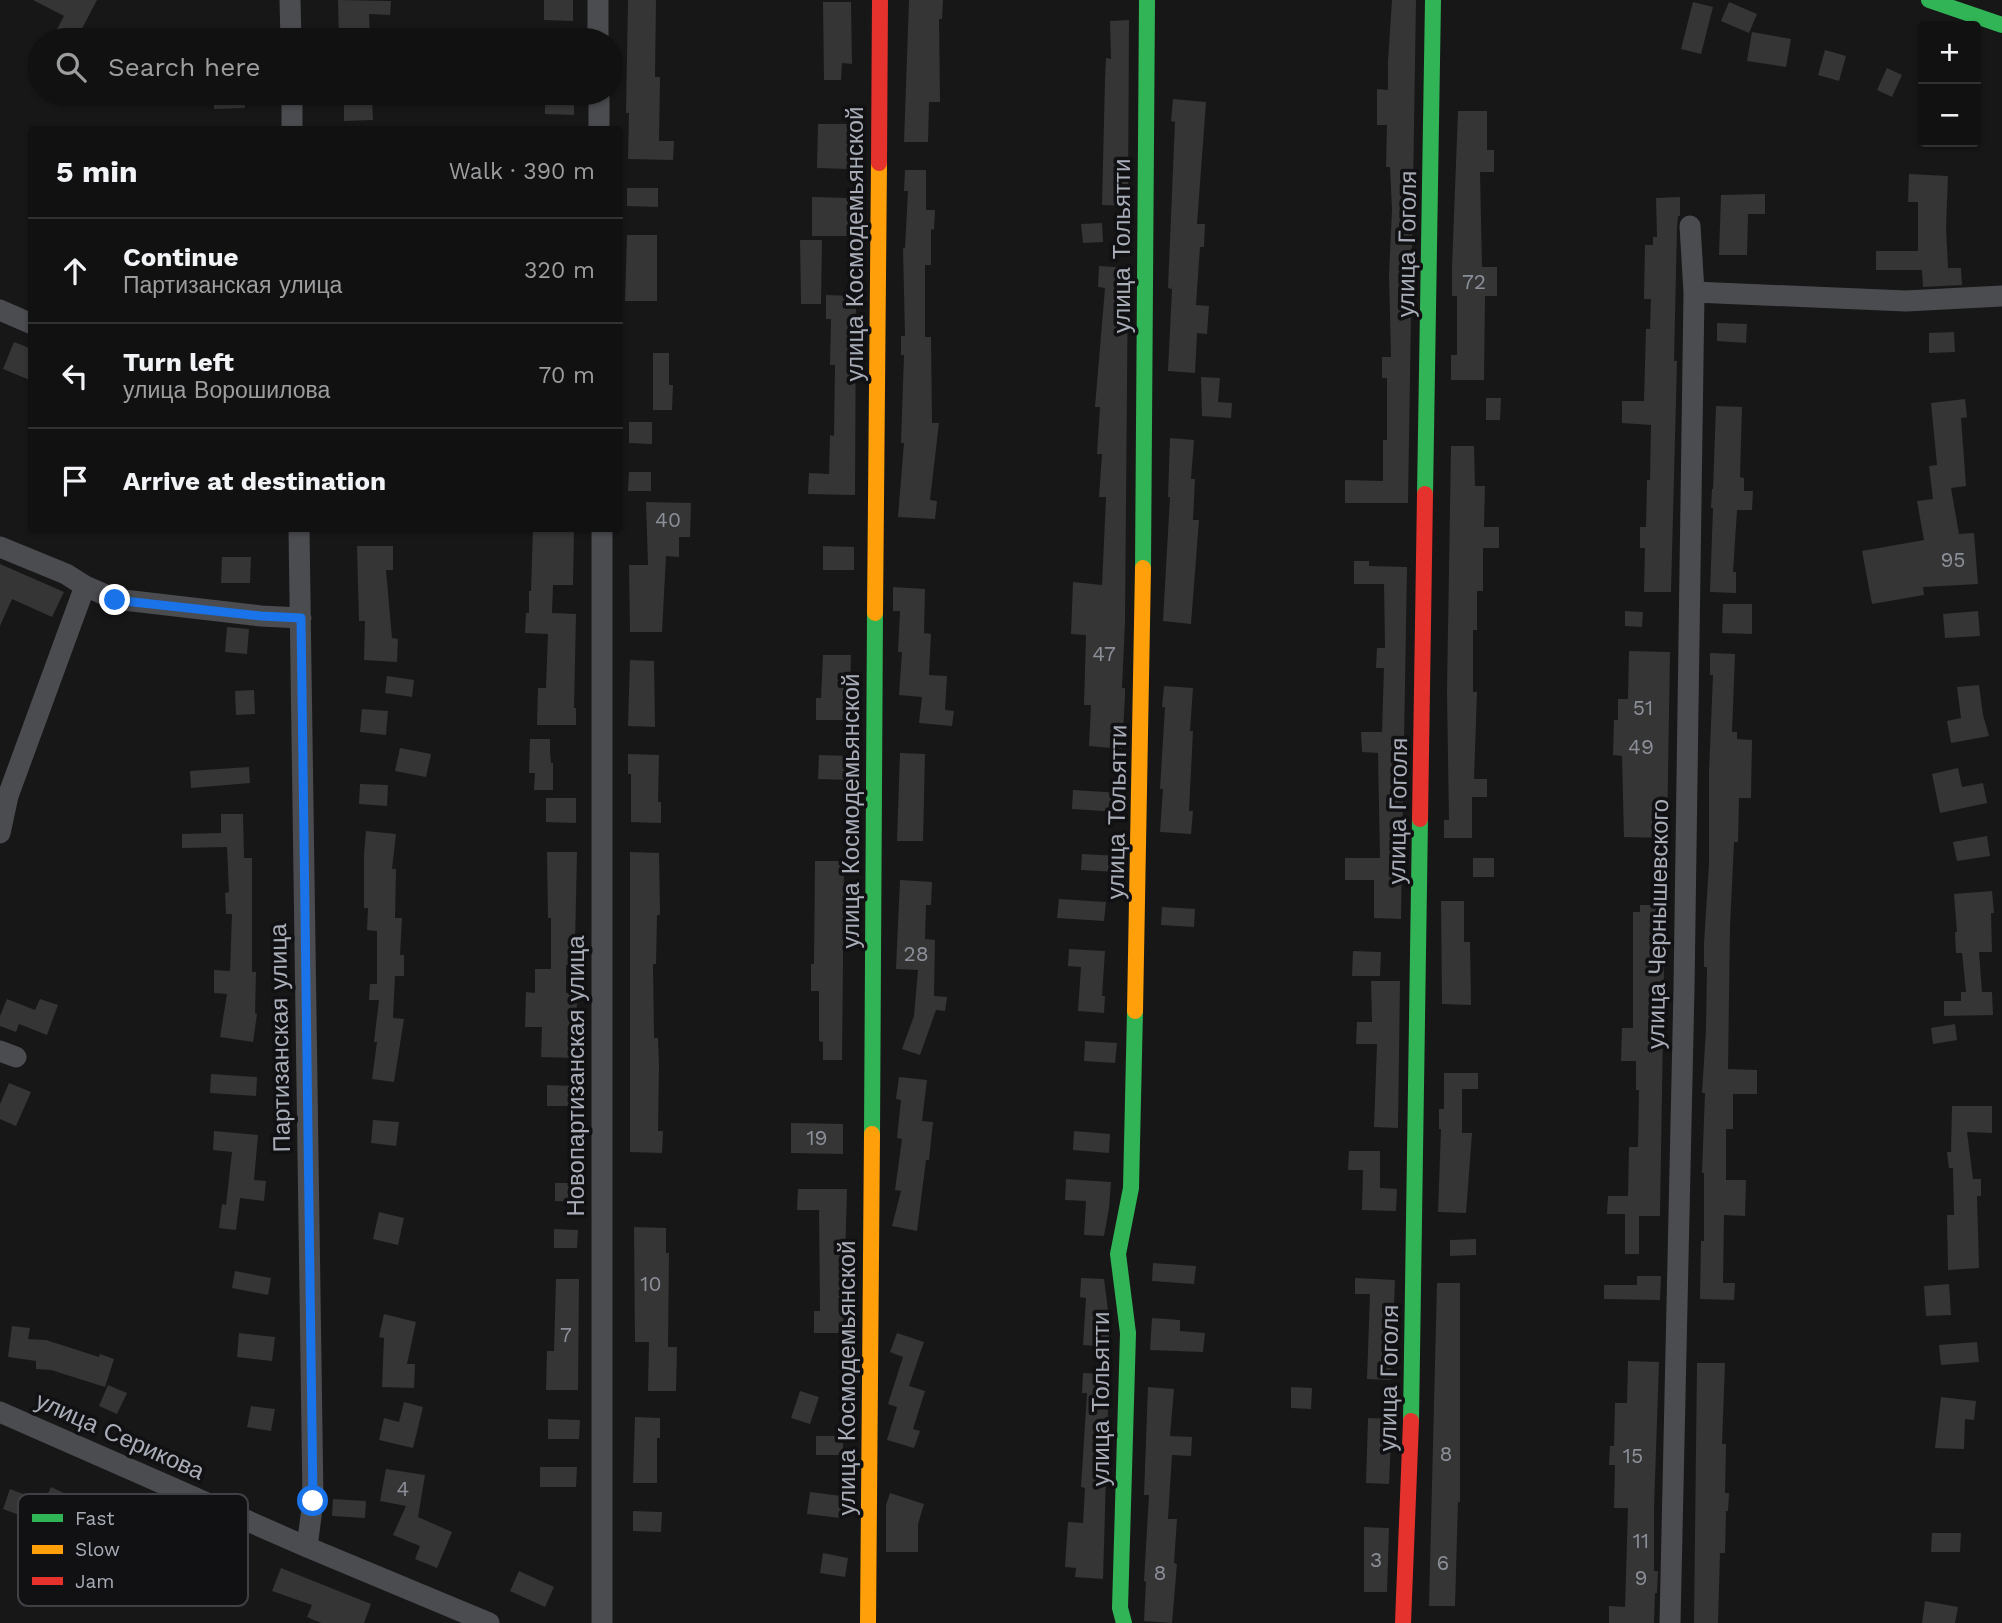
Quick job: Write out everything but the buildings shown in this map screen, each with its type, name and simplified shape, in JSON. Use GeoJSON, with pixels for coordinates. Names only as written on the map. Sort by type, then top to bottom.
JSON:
{"type":"FeatureCollection","features":[{"type":"Feature","properties":{"kind":"street"},"geometry":{"type":"LineString","coordinates":[[290,0],[291,28]]}},
{"type":"Feature","properties":{"kind":"street"},"geometry":{"type":"LineString","coordinates":[[598,0],[598,28]]}},
{"type":"Feature","properties":{"kind":"street","name":"улица Космодемьянской"},"geometry":{"type":"LineString","coordinates":[[868,1623],[880,0]]}},
{"type":"Feature","properties":{"kind":"street","name":"улица Тольятти"},"geometry":{"type":"LineString","coordinates":[[1124,1623],[1121,1608],[1128,1333],[1118,1254],[1131,1188],[1142,729],[1147,0]]}},
{"type":"Feature","properties":{"kind":"street","name":"улица Гоголя"},"geometry":{"type":"LineString","coordinates":[[1403,1623],[1410,1445],[1433,0]]}},
{"type":"Feature","properties":{"kind":"street"},"geometry":{"type":"LineString","coordinates":[[1929,0],[2002,25]]}},
{"type":"Feature","properties":{"kind":"street"},"geometry":{"type":"LineString","coordinates":[[292,105],[292,126]]}},
{"type":"Feature","properties":{"kind":"street"},"geometry":{"type":"LineString","coordinates":[[599,105],[599,126]]}},
{"type":"Feature","properties":{"kind":"street","name":"улица Чернышевского"},"geometry":{"type":"LineString","coordinates":[[1670,1623],[1684,975],[1694,292],[1690,226]]}},
{"type":"Feature","properties":{"kind":"street"},"geometry":{"type":"LineString","coordinates":[[1694,292],[1906,301],[2002,296]]}},
{"type":"Feature","properties":{"kind":"street"},"geometry":{"type":"LineString","coordinates":[[0,310],[28,322]]}},
{"type":"Feature","properties":{"kind":"street","name":"Партизанская улица"},"geometry":{"type":"LineString","coordinates":[[299,532],[313,1501],[307,1547]]}},
{"type":"Feature","properties":{"kind":"street","name":"Новопартизанская улица"},"geometry":{"type":"LineString","coordinates":[[602,532],[602,1623]]}},
{"type":"Feature","properties":{"kind":"street"},"geometry":{"type":"LineString","coordinates":[[0,547],[66,574],[115,600],[301,618]]}},
{"type":"Feature","properties":{"kind":"street"},"geometry":{"type":"LineString","coordinates":[[0,833],[4,795],[85,586]]}},
{"type":"Feature","properties":{"kind":"street","name":"улица Серикова"},"geometry":{"type":"LineString","coordinates":[[0,1412],[186,1494]]}},
{"type":"Feature","properties":{"kind":"street","name":"улица Серикова"},"geometry":{"type":"LineString","coordinates":[[248,1521],[489,1623]]}},
{"type":"Feature","properties":{"kind":"traffic: fast"},"geometry":{"type":"LineString","coordinates":[[1143,568],[1147,0]]}},
{"type":"Feature","properties":{"kind":"traffic: fast"},"geometry":{"type":"LineString","coordinates":[[1425,494],[1433,0]]}},
{"type":"Feature","properties":{"kind":"traffic: fast"},"geometry":{"type":"LineString","coordinates":[[1929,0],[2002,25]]}},
{"type":"Feature","properties":{"kind":"traffic: fast"},"geometry":{"type":"LineString","coordinates":[[872,1134],[875,613]]}},
{"type":"Feature","properties":{"kind":"traffic: fast"},"geometry":{"type":"LineString","coordinates":[[1411,1421],[1420,819]]}},
{"type":"Feature","properties":{"kind":"traffic: fast"},"geometry":{"type":"LineString","coordinates":[[1124,1623],[1120,1608],[1128,1333],[1118,1254],[1131,1188],[1135,1011]]}},
{"type":"Feature","properties":{"kind":"traffic: slow"},"geometry":{"type":"LineString","coordinates":[[875,613],[879,163]]}},
{"type":"Feature","properties":{"kind":"traffic: slow"},"geometry":{"type":"LineString","coordinates":[[1135,1011],[1143,568]]}},
{"type":"Feature","properties":{"kind":"traffic: slow"},"geometry":{"type":"LineString","coordinates":[[868,1623],[872,1134]]}},
{"type":"Feature","properties":{"kind":"traffic: jam"},"geometry":{"type":"LineString","coordinates":[[879,163],[880,0]]}},
{"type":"Feature","properties":{"kind":"traffic: jam"},"geometry":{"type":"LineString","coordinates":[[1420,819],[1425,494]]}},
{"type":"Feature","properties":{"kind":"traffic: jam"},"geometry":{"type":"LineString","coordinates":[[1403,1623],[1411,1421]]}},
{"type":"Feature","properties":{"kind":"route"},"geometry":{"type":"LineString","coordinates":[[115,600],[301,618],[313,1501]]}}]}
